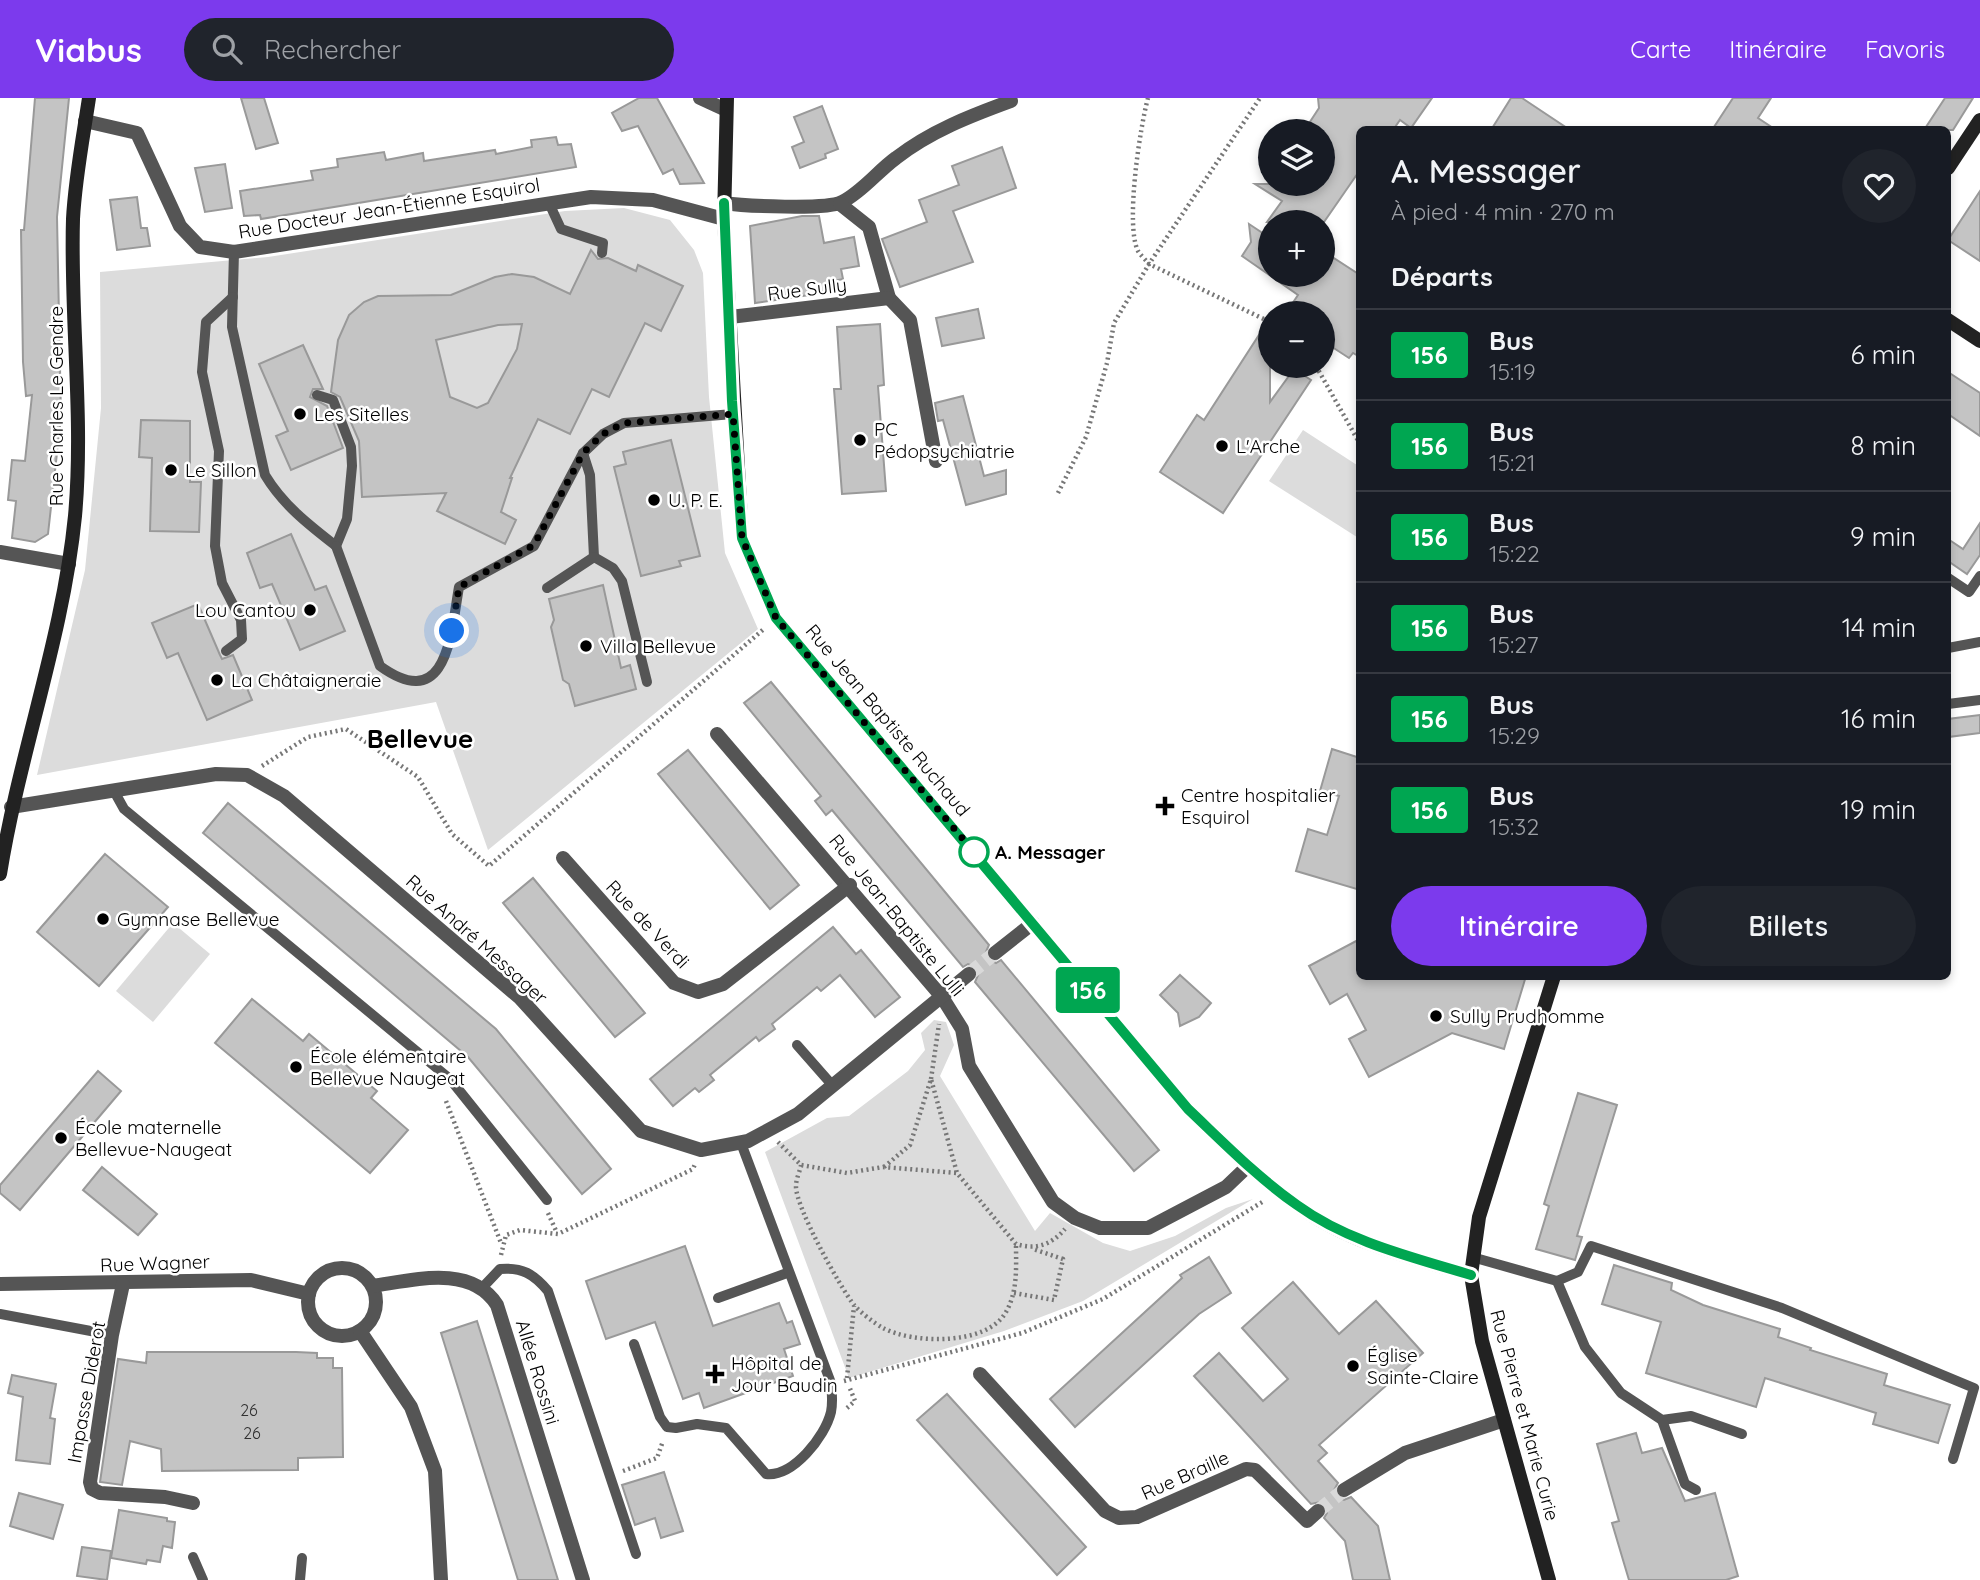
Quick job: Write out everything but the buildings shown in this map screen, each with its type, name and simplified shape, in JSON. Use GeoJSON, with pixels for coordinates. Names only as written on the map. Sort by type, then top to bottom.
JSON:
{"type":"FeatureCollection","features":[{"type":"Feature","properties":{"kind":"main road","name":"Rue Charles Le Gendre"},"geometry":{"type":"LineString","coordinates":[[0,874],[11,807],[69,564],[75,515],[78,427],[73,218],[89,98]]}},
{"type":"Feature","properties":{"kind":"main road","name":"Rue Jean Baptiste Ruchaud"},"geometry":{"type":"LineString","coordinates":[[726,104],[724,219],[742,538],[776,618],[1188,1109],[1248,1166],[1298,1206],[1360,1240],[1471,1275]]}},
{"type":"Feature","properties":{"kind":"main road"},"geometry":{"type":"LineString","coordinates":[[1951,164],[1980,120]]}},
{"type":"Feature","properties":{"kind":"main road"},"geometry":{"type":"LineString","coordinates":[[1951,322],[1980,341]]}},
{"type":"Feature","properties":{"kind":"main road","name":"Rue Pierre et Marie Curie"},"geometry":{"type":"LineString","coordinates":[[1549,1580],[1482,1341],[1471,1275],[1479,1217],[1553,980]]}},
{"type":"Feature","properties":{"kind":"street"},"geometry":{"type":"LineString","coordinates":[[699,98],[726,104]]}},
{"type":"Feature","properties":{"kind":"street"},"geometry":{"type":"LineString","coordinates":[[724,203],[757,206],[840,204],[896,157],[928,136],[955,121],[1011,101]]}},
{"type":"Feature","properties":{"kind":"street","name":"Rue Docteur Jean-Étienne Esquirol"},"geometry":{"type":"LineString","coordinates":[[85,121],[138,133],[180,226],[200,247],[234,252],[591,197],[653,200],[724,219]]}},
{"type":"Feature","properties":{"kind":"street"},"geometry":{"type":"LineString","coordinates":[[840,204],[869,227],[889,298],[910,320],[936,461]]}},
{"type":"Feature","properties":{"kind":"street","name":"Rue Sully"},"geometry":{"type":"LineString","coordinates":[[730,317],[889,298]]}},
{"type":"Feature","properties":{"kind":"street"},"geometry":{"type":"LineString","coordinates":[[0,552],[69,564]]}},
{"type":"Feature","properties":{"kind":"street","name":"Rue Jean-Baptiste Lulli"},"geometry":{"type":"LineString","coordinates":[[717,734],[850,885],[942,997],[962,1029],[969,1066],[1053,1202],[1075,1218],[1100,1228],[1148,1228],[1219,1192],[1248,1166]]}},
{"type":"Feature","properties":{"kind":"street","name":"Rue André Messager"},"geometry":{"type":"LineString","coordinates":[[11,807],[216,774],[247,775],[285,796],[520,998],[641,1131],[701,1150],[741,1143],[768,1132],[798,1114],[969,974]]}},
{"type":"Feature","properties":{"kind":"street","name":"Rue de Verdi"},"geometry":{"type":"LineString","coordinates":[[563,858],[674,983],[698,992],[723,984],[850,885]]}},
{"type":"Feature","properties":{"kind":"street"},"geometry":{"type":"LineString","coordinates":[[995,953],[1033,923]]}},
{"type":"Feature","properties":{"kind":"street"},"geometry":{"type":"LineString","coordinates":[[344,1268],[365,1277],[373,1286],[376,1296],[373,1316],[360,1331],[338,1335],[318,1325],[309,1305],[309,1294],[322,1275],[344,1268]]}},
{"type":"Feature","properties":{"kind":"street"},"geometry":{"type":"LineString","coordinates":[[373,1286],[419,1280],[462,1279],[482,1288]]}},
{"type":"Feature","properties":{"kind":"street","name":"Rue Wagner"},"geometry":{"type":"LineString","coordinates":[[0,1284],[251,1280],[309,1294]]}},
{"type":"Feature","properties":{"kind":"street","name":"Impasse Diderot"},"geometry":{"type":"LineString","coordinates":[[123,1284],[112,1335],[90,1482],[92,1489],[100,1493],[165,1497],[193,1503]]}},
{"type":"Feature","properties":{"kind":"street","name":"Allée Rossini"},"geometry":{"type":"LineString","coordinates":[[482,1288],[497,1305],[583,1580]]}},
{"type":"Feature","properties":{"kind":"street"},"geometry":{"type":"LineString","coordinates":[[360,1331],[411,1407],[435,1471],[441,1580]]}},
{"type":"Feature","properties":{"kind":"street","name":"Rue Braille"},"geometry":{"type":"LineString","coordinates":[[980,1374],[1105,1511],[1119,1518],[1137,1517],[1246,1469],[1255,1470],[1307,1521],[1318,1511]]}},
{"type":"Feature","properties":{"kind":"street"},"geometry":{"type":"LineString","coordinates":[[1344,1490],[1405,1453],[1504,1420]]}},
{"type":"Feature","properties":{"kind":"lane"},"geometry":{"type":"LineString","coordinates":[[549,203],[561,229],[603,243],[602,253]]}},
{"type":"Feature","properties":{"kind":"lane"},"geometry":{"type":"LineString","coordinates":[[234,252],[232,327],[265,475],[275,492],[303,520],[336,546],[380,666],[396,678],[410,681],[426,678],[442,667],[448,652],[459,587],[534,545],[583,453],[603,434],[624,423],[733,414]]}},
{"type":"Feature","properties":{"kind":"lane"},"geometry":{"type":"LineString","coordinates":[[226,651],[242,639],[241,620],[222,583],[215,546],[219,452],[202,372],[206,322],[233,297]]}},
{"type":"Feature","properties":{"kind":"lane"},"geometry":{"type":"LineString","coordinates":[[317,395],[333,400],[351,447],[347,519],[336,546]]}},
{"type":"Feature","properties":{"kind":"lane"},"geometry":{"type":"LineString","coordinates":[[583,453],[590,475],[594,557]]}},
{"type":"Feature","properties":{"kind":"lane"},"geometry":{"type":"LineString","coordinates":[[547,588],[594,557]]}},
{"type":"Feature","properties":{"kind":"lane"},"geometry":{"type":"LineString","coordinates":[[594,557],[613,569],[622,581],[647,682]]}},
{"type":"Feature","properties":{"kind":"lane"},"geometry":{"type":"LineString","coordinates":[[1951,581],[1969,592],[1980,576]]}},
{"type":"Feature","properties":{"kind":"lane"},"geometry":{"type":"LineString","coordinates":[[1951,647],[1980,642]]}},
{"type":"Feature","properties":{"kind":"lane"},"geometry":{"type":"LineString","coordinates":[[1951,704],[1980,700]]}},
{"type":"Feature","properties":{"kind":"lane"},"geometry":{"type":"LineString","coordinates":[[114,790],[124,809],[450,1079],[547,1200]]}},
{"type":"Feature","properties":{"kind":"lane"},"geometry":{"type":"LineString","coordinates":[[797,1045],[833,1086]]}},
{"type":"Feature","properties":{"kind":"lane"},"geometry":{"type":"LineString","coordinates":[[634,1344],[667,1427],[676,1429],[697,1424],[726,1428],[766,1474],[777,1475],[790,1468],[825,1428],[831,1411],[831,1383],[787,1273],[741,1143]]}},
{"type":"Feature","properties":{"kind":"lane"},"geometry":{"type":"LineString","coordinates":[[1472,1257],[1557,1280],[1578,1272],[1591,1246],[1782,1308],[1974,1388],[1953,1459]]}},
{"type":"Feature","properties":{"kind":"lane"},"geometry":{"type":"LineString","coordinates":[[482,1288],[500,1269],[517,1268],[526,1271],[548,1291],[636,1554]]}},
{"type":"Feature","properties":{"kind":"lane"},"geometry":{"type":"LineString","coordinates":[[718,1298],[787,1273]]}},
{"type":"Feature","properties":{"kind":"lane"},"geometry":{"type":"LineString","coordinates":[[1557,1280],[1585,1347],[1620,1393],[1662,1420],[1685,1483],[1696,1490]]}},
{"type":"Feature","properties":{"kind":"lane"},"geometry":{"type":"LineString","coordinates":[[0,1314],[112,1335]]}},
{"type":"Feature","properties":{"kind":"lane"},"geometry":{"type":"LineString","coordinates":[[1662,1420],[1692,1416],[1742,1434]]}},
{"type":"Feature","properties":{"kind":"lane"},"geometry":{"type":"LineString","coordinates":[[193,1557],[203,1580]]}},
{"type":"Feature","properties":{"kind":"lane"},"geometry":{"type":"LineString","coordinates":[[300,1580],[302,1558]]}},
{"type":"Feature","properties":{"kind":"path"},"geometry":{"type":"LineString","coordinates":[[1148,98],[1140,127],[1133,204],[1138,250],[1149,264],[1258,316]]}},
{"type":"Feature","properties":{"kind":"path"},"geometry":{"type":"LineString","coordinates":[[1058,493],[1086,437],[1107,363],[1114,323],[1149,264],[1260,98]]}},
{"type":"Feature","properties":{"kind":"path"},"geometry":{"type":"LineString","coordinates":[[1323,378],[1356,437]]}},
{"type":"Feature","properties":{"kind":"path"},"geometry":{"type":"LineString","coordinates":[[247,775],[308,737],[346,729],[418,777],[452,834],[489,866],[776,618]]}},
{"type":"Feature","properties":{"kind":"path"},"geometry":{"type":"LineString","coordinates":[[883,1167],[909,1145],[931,1079],[942,997]]}},
{"type":"Feature","properties":{"kind":"path"},"geometry":{"type":"LineString","coordinates":[[450,1079],[445,1097],[501,1244],[500,1269]]}},
{"type":"Feature","properties":{"kind":"path"},"geometry":{"type":"LineString","coordinates":[[931,1079],[957,1173],[1016,1244],[1063,1259],[1054,1300],[1014,1293]]}},
{"type":"Feature","properties":{"kind":"path"},"geometry":{"type":"LineString","coordinates":[[768,1132],[801,1165],[847,1172],[883,1167],[957,1173]]}},
{"type":"Feature","properties":{"kind":"path"},"geometry":{"type":"LineString","coordinates":[[501,1244],[506,1235],[520,1230],[558,1234],[693,1169],[701,1150]]}},
{"type":"Feature","properties":{"kind":"path"},"geometry":{"type":"LineString","coordinates":[[801,1165],[796,1186],[807,1221],[855,1305],[883,1328],[914,1338],[938,1340],[994,1325],[1006,1314],[1014,1293],[1016,1244]]}},
{"type":"Feature","properties":{"kind":"path"},"geometry":{"type":"LineString","coordinates":[[831,1383],[1022,1333],[1103,1299],[1280,1191]]}},
{"type":"Feature","properties":{"kind":"path"},"geometry":{"type":"LineString","coordinates":[[547,1200],[548,1218],[558,1234]]}},
{"type":"Feature","properties":{"kind":"path"},"geometry":{"type":"LineString","coordinates":[[1030,1248],[1054,1241],[1075,1218]]}},
{"type":"Feature","properties":{"kind":"path"},"geometry":{"type":"LineString","coordinates":[[841,1414],[855,1401],[846,1380],[855,1305]]}},
{"type":"Feature","properties":{"kind":"path"},"geometry":{"type":"LineString","coordinates":[[611,1475],[657,1458],[667,1427]]}},
{"type":"Feature","properties":{"kind":"shaded area"},"geometry":{"type":"Polygon","coordinates":[[[624,208],[670,220],[694,250],[703,273],[709,397],[725,553],[758,629],[488,850],[436,702],[37,775],[85,570],[101,408],[100,272],[268,257],[565,211],[624,208]]]}},
{"type":"Feature","properties":{"kind":"shaded area"},"geometry":{"type":"Polygon","coordinates":[[[1303,430],[1356,464],[1356,536],[1269,481],[1303,430]]]}},
{"type":"Feature","properties":{"kind":"shaded area"},"geometry":{"type":"Polygon","coordinates":[[[173,923],[210,954],[153,1022],[116,991],[173,923]]]}},
{"type":"Feature","properties":{"kind":"shaded area"},"geometry":{"type":"Polygon","coordinates":[[[934,1020],[946,1022],[954,1045],[940,1076],[1035,1231],[1050,1213],[1103,1243],[1130,1251],[1175,1236],[1226,1208],[1253,1199],[1083,1301],[1004,1331],[849,1378],[765,1152],[827,1118],[849,1116],[908,1071],[925,1050],[921,1033],[934,1020]]]}},
{"type":"Feature","properties":{"kind":"tunnel"},"geometry":{"type":"LineString","coordinates":[[969,974],[995,953]]}},
{"type":"Feature","properties":{"kind":"tunnel"},"geometry":{"type":"LineString","coordinates":[[1318,1511],[1344,1490]]}},
{"type":"Feature","properties":{"kind":"bus line","name":"156"},"geometry":{"type":"LineString","coordinates":[[724,203],[732,401],[742,538],[776,618],[1188,1109],[1248,1166],[1298,1206],[1360,1240],[1471,1275]]}},
{"type":"Feature","properties":{"kind":"place","name":"Les Sitelles"},"geometry":{"type":"Point","coordinates":[300,414]}},
{"type":"Feature","properties":{"kind":"place","name":"PC Pédopsychiatrie"},"geometry":{"type":"Point","coordinates":[860,440]}},
{"type":"Feature","properties":{"kind":"place","name":"L'Arche"},"geometry":{"type":"Point","coordinates":[1222,446]}},
{"type":"Feature","properties":{"kind":"place","name":"Le Sillon"},"geometry":{"type":"Point","coordinates":[171,470]}},
{"type":"Feature","properties":{"kind":"place","name":"U. P. E."},"geometry":{"type":"Point","coordinates":[654,500]}},
{"type":"Feature","properties":{"kind":"place","name":"Lou Cantou"},"geometry":{"type":"Point","coordinates":[310,610]}},
{"type":"Feature","properties":{"kind":"place","name":"Villa Bellevue"},"geometry":{"type":"Point","coordinates":[586,646]}},
{"type":"Feature","properties":{"kind":"place","name":"La Châtaigneraie"},"geometry":{"type":"Point","coordinates":[217,680]}},
{"type":"Feature","properties":{"kind":"place","name":"Centre hospitalier Esquirol"},"geometry":{"type":"Point","coordinates":[1165,806]}},
{"type":"Feature","properties":{"kind":"place","name":"A. Messager"},"geometry":{"type":"Point","coordinates":[974,852]}},
{"type":"Feature","properties":{"kind":"place","name":"Gymnase Bellevue"},"geometry":{"type":"Point","coordinates":[103,919]}},
{"type":"Feature","properties":{"kind":"place","name":"Sully Prudhomme"},"geometry":{"type":"Point","coordinates":[1436,1016]}},
{"type":"Feature","properties":{"kind":"place","name":"École élémentaire Bellevue Naugeat"},"geometry":{"type":"Point","coordinates":[296,1067]}},
{"type":"Feature","properties":{"kind":"place","name":"École maternelle Bellevue-Naugeat"},"geometry":{"type":"Point","coordinates":[61,1138]}},
{"type":"Feature","properties":{"kind":"place","name":"Église Sainte-Claire"},"geometry":{"type":"Point","coordinates":[1353,1366]}},
{"type":"Feature","properties":{"kind":"place","name":"Hôpital de Jour Baudin"},"geometry":{"type":"Point","coordinates":[715,1374]}},
{"type":"Feature","properties":{"kind":"district","name":"Bellevue"},"geometry":{"type":"Point","coordinates":[420,739]}},
{"type":"Feature","properties":{"kind":"route"},"geometry":{"type":"LineString","coordinates":[[452,631],[459,587],[514,559],[534,545],[583,453],[603,434],[624,423],[733,414],[742,538],[776,618],[974,852]]}}]}
